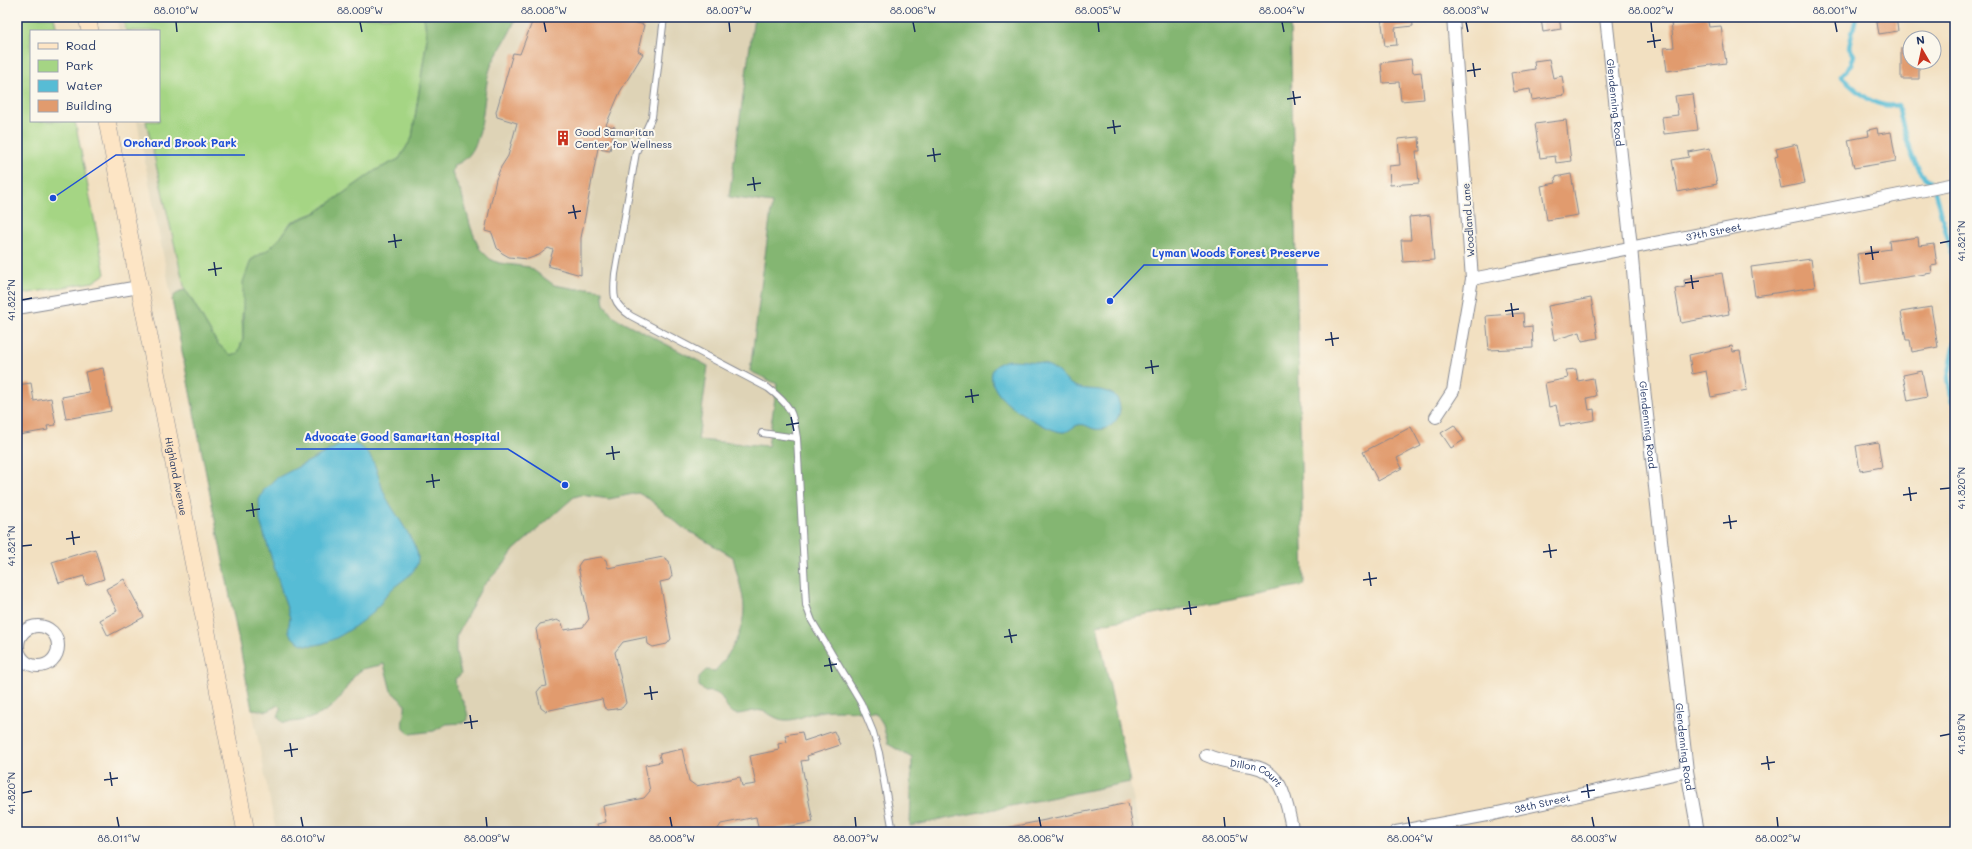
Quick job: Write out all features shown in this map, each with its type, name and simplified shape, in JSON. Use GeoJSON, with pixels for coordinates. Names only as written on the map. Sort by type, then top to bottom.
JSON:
{"type":"FeatureCollection","features":[{"type":"Feature","properties":{"kind":"main road"},"geometry":{"type":"LineString","coordinates":[[87,17],[90,30]]}},
{"type":"Feature","properties":{"kind":"main road","name":"Highland Avenue"},"geometry":{"type":"LineString","coordinates":[[107,122],[246,832]]}},
{"type":"Feature","properties":{"kind":"street","name":"Woodland Lane"},"geometry":{"type":"LineString","coordinates":[[1436,417],[1453,391],[1472,279],[1453,17]]}},
{"type":"Feature","properties":{"kind":"street","name":"Glendenning Road"},"geometry":{"type":"LineString","coordinates":[[1606,17],[1631,247],[1642,371],[1687,771],[1698,832]]}},
{"type":"Feature","properties":{"kind":"street","name":"37th Street"},"geometry":{"type":"LineString","coordinates":[[1472,279],[1955,184]]}},
{"type":"Feature","properties":{"kind":"street"},"geometry":{"type":"LineString","coordinates":[[17,308],[139,286]]}},
{"type":"Feature","properties":{"kind":"street","name":"Dillon Court"},"geometry":{"type":"LineString","coordinates":[[1206,755],[1222,762],[1266,769],[1275,777],[1283,790],[1293,832]]}},
{"type":"Feature","properties":{"kind":"street","name":"38th Street"},"geometry":{"type":"LineString","coordinates":[[1396,832],[1493,814],[1687,771]]}},
{"type":"Feature","properties":{"kind":"lane"},"geometry":{"type":"LineString","coordinates":[[664,17],[652,117],[636,152],[621,238],[614,294],[616,304],[631,316],[768,388],[780,397],[791,411],[794,417],[797,438],[806,605],[812,621],[862,703],[879,753],[893,832]]}},
{"type":"Feature","properties":{"kind":"lane"},"geometry":{"type":"LineString","coordinates":[[762,433],[797,438]]}},
{"type":"Feature","properties":{"kind":"shaded area"},"geometry":{"type":"Polygon","coordinates":[[[116,17],[930,17],[911,826],[1130,782],[1140,832],[276,832],[137,122],[160,122],[160,30],[119,30],[116,17]]]}},
{"type":"Feature","properties":{"kind":"green space"},"geometry":{"type":"Polygon","coordinates":[[[17,17],[54,17],[57,30],[30,30],[30,122],[75,122],[105,274],[93,282],[17,295],[17,17]]]}},
{"type":"Feature","properties":{"kind":"green space"},"geometry":{"type":"Polygon","coordinates":[[[123,17],[424,17],[427,38],[412,138],[399,159],[376,170],[317,212],[291,222],[281,237],[269,249],[251,260],[242,316],[243,339],[238,353],[230,355],[217,343],[185,290],[146,122],[160,122],[160,30],[126,30],[123,17]]]}},
{"type":"Feature","properties":{"kind":"green space"},"geometry":{"type":"Polygon","coordinates":[[[424,17],[516,17],[511,30],[491,66],[482,123],[478,137],[473,149],[465,159],[454,165],[452,173],[462,195],[471,228],[479,248],[490,259],[499,263],[529,267],[554,285],[577,289],[588,288],[602,290],[604,304],[614,317],[708,366],[698,440],[768,446],[777,384],[750,371],[772,203],[729,197],[754,17],[1290,17],[1304,585],[1097,625],[1130,782],[910,826],[912,758],[888,744],[883,725],[876,714],[832,710],[817,712],[789,720],[782,720],[765,712],[759,711],[737,714],[732,713],[729,710],[718,694],[713,692],[705,692],[699,686],[699,677],[706,670],[715,671],[726,658],[739,634],[742,625],[744,603],[733,557],[682,527],[649,499],[638,493],[609,499],[581,495],[574,497],[514,550],[504,564],[482,587],[456,637],[456,652],[461,674],[455,679],[457,690],[468,715],[468,720],[463,723],[446,724],[434,731],[410,734],[403,728],[405,704],[391,691],[384,664],[363,669],[353,678],[340,698],[334,704],[321,714],[306,720],[282,722],[278,717],[281,708],[278,705],[268,711],[252,709],[172,300],[177,293],[185,290],[217,343],[230,355],[238,353],[243,339],[243,282],[251,260],[269,249],[281,237],[291,223],[317,212],[376,170],[399,159],[412,138],[427,38],[424,17]]]}},
{"type":"Feature","properties":{"kind":"water"},"geometry":{"type":"Polygon","coordinates":[[[1009,360],[1041,363],[1053,368],[1067,382],[1074,386],[1110,393],[1118,400],[1120,409],[1118,418],[1112,425],[1104,429],[1095,429],[1085,425],[1080,425],[1065,432],[1059,432],[1033,420],[1008,404],[999,394],[992,382],[992,371],[996,366],[1009,360]]]}},
{"type":"Feature","properties":{"kind":"water"},"geometry":{"type":"Polygon","coordinates":[[[350,443],[365,450],[374,463],[385,495],[414,545],[418,559],[417,564],[415,569],[408,577],[391,590],[374,611],[358,624],[326,642],[316,645],[306,645],[297,641],[291,636],[289,631],[290,618],[260,521],[259,500],[264,490],[275,479],[340,445],[350,443]]]}},
{"type":"Feature","properties":{"kind":"building","name":"Good Samaritan Center for Wellness"},"geometry":{"type":"Polygon","coordinates":[[[534,17],[616,17],[644,25],[638,51],[643,54],[620,92],[606,125],[615,127],[610,150],[598,148],[581,238],[581,275],[548,266],[553,250],[548,248],[539,255],[528,259],[509,257],[497,248],[492,233],[485,231],[496,179],[508,156],[517,123],[497,117],[496,112],[513,53],[520,54],[534,17]]]}},
{"type":"Feature","properties":{"kind":"building"},"geometry":{"type":"Polygon","coordinates":[[[1381,17],[1412,17],[1413,26],[1395,28],[1397,45],[1385,46],[1381,17]]]}},
{"type":"Feature","properties":{"kind":"building"},"geometry":{"type":"Polygon","coordinates":[[[1534,17],[1559,17],[1561,29],[1543,32],[1541,19],[1535,20],[1534,17]]]}},
{"type":"Feature","properties":{"kind":"building"},"geometry":{"type":"Polygon","coordinates":[[[1707,17],[1709,27],[1721,26],[1726,63],[1667,71],[1664,48],[1674,47],[1671,22],[1707,17]]]}},
{"type":"Feature","properties":{"kind":"building"},"geometry":{"type":"Polygon","coordinates":[[[1876,17],[1896,17],[1898,31],[1879,34],[1876,17]]]}},
{"type":"Feature","properties":{"kind":"building"},"geometry":{"type":"Polygon","coordinates":[[[1902,48],[1902,70],[1919,70],[1919,79],[1901,79],[1902,48]]]}},
{"type":"Feature","properties":{"kind":"building"},"geometry":{"type":"Polygon","coordinates":[[[1411,59],[1413,73],[1421,72],[1424,99],[1401,101],[1399,82],[1383,83],[1381,63],[1411,59]]]}},
{"type":"Feature","properties":{"kind":"building"},"geometry":{"type":"Polygon","coordinates":[[[1549,59],[1553,78],[1562,76],[1565,95],[1532,100],[1530,89],[1514,92],[1511,73],[1535,69],[1534,61],[1549,59]]]}},
{"type":"Feature","properties":{"kind":"building"},"geometry":{"type":"Polygon","coordinates":[[[1693,94],[1698,130],[1664,134],[1662,117],[1678,115],[1675,96],[1693,94]]]}},
{"type":"Feature","properties":{"kind":"building"},"geometry":{"type":"Polygon","coordinates":[[[1566,120],[1571,161],[1556,163],[1555,156],[1540,158],[1535,124],[1566,120]]]}},
{"type":"Feature","properties":{"kind":"building"},"geometry":{"type":"Polygon","coordinates":[[[1877,128],[1878,134],[1891,132],[1896,161],[1854,168],[1848,140],[1869,136],[1868,130],[1877,128]]]}},
{"type":"Feature","properties":{"kind":"building"},"geometry":{"type":"Polygon","coordinates":[[[1419,137],[1420,151],[1416,151],[1419,183],[1390,185],[1389,166],[1400,165],[1398,139],[1419,137]]]}},
{"type":"Feature","properties":{"kind":"building"},"geometry":{"type":"Polygon","coordinates":[[[1797,144],[1805,183],[1781,188],[1775,157],[1778,156],[1776,149],[1797,144]]]}},
{"type":"Feature","properties":{"kind":"building"},"geometry":{"type":"Polygon","coordinates":[[[1710,148],[1717,184],[1678,192],[1672,160],[1689,157],[1688,152],[1710,148]]]}},
{"type":"Feature","properties":{"kind":"building"},"geometry":{"type":"Polygon","coordinates":[[[1571,174],[1578,215],[1547,220],[1541,186],[1556,183],[1555,177],[1571,174]]]}},
{"type":"Feature","properties":{"kind":"building"},"geometry":{"type":"Polygon","coordinates":[[[1430,215],[1434,260],[1403,262],[1401,240],[1411,240],[1409,217],[1430,215]]]}},
{"type":"Feature","properties":{"kind":"building"},"geometry":{"type":"Polygon","coordinates":[[[1918,237],[1919,246],[1934,244],[1937,265],[1931,266],[1932,273],[1861,284],[1857,254],[1890,249],[1889,241],[1918,237]]]}},
{"type":"Feature","properties":{"kind":"building"},"geometry":{"type":"Polygon","coordinates":[[[1811,259],[1815,287],[1755,296],[1751,267],[1811,259]]]}},
{"type":"Feature","properties":{"kind":"building"},"geometry":{"type":"Polygon","coordinates":[[[1722,273],[1729,314],[1681,323],[1675,289],[1685,287],[1684,280],[1722,273]]]}},
{"type":"Feature","properties":{"kind":"building"},"geometry":{"type":"Polygon","coordinates":[[[1591,298],[1598,338],[1582,341],[1580,332],[1554,340],[1548,306],[1591,298]]]}},
{"type":"Feature","properties":{"kind":"building"},"geometry":{"type":"Polygon","coordinates":[[[1931,307],[1938,347],[1912,352],[1910,340],[1906,340],[1901,312],[1931,307]]]}},
{"type":"Feature","properties":{"kind":"building"},"geometry":{"type":"Polygon","coordinates":[[[1523,313],[1524,327],[1532,326],[1533,348],[1489,350],[1486,316],[1523,313]]]}},
{"type":"Feature","properties":{"kind":"building"},"geometry":{"type":"Polygon","coordinates":[[[1732,346],[1733,352],[1740,351],[1747,390],[1711,397],[1706,371],[1692,374],[1689,355],[1732,346]]]}},
{"type":"Feature","properties":{"kind":"building"},"geometry":{"type":"Polygon","coordinates":[[[103,368],[111,411],[66,419],[62,397],[89,392],[85,372],[103,368]]]}},
{"type":"Feature","properties":{"kind":"building"},"geometry":{"type":"Polygon","coordinates":[[[1576,369],[1578,381],[1593,378],[1596,396],[1587,398],[1589,410],[1594,409],[1595,420],[1560,426],[1556,405],[1549,407],[1545,383],[1568,378],[1566,370],[1576,369]]]}},
{"type":"Feature","properties":{"kind":"building"},"geometry":{"type":"Polygon","coordinates":[[[1922,371],[1927,397],[1908,401],[1903,375],[1922,371]]]}},
{"type":"Feature","properties":{"kind":"building"},"geometry":{"type":"Polygon","coordinates":[[[31,383],[34,401],[51,398],[56,425],[47,426],[48,430],[19,435],[17,423],[17,385],[31,383]]]}},
{"type":"Feature","properties":{"kind":"building"},"geometry":{"type":"Polygon","coordinates":[[[1454,425],[1464,440],[1451,448],[1441,433],[1454,425]]]}},
{"type":"Feature","properties":{"kind":"building"},"geometry":{"type":"Polygon","coordinates":[[[1411,427],[1421,446],[1397,458],[1402,468],[1378,481],[1363,452],[1411,427]]]}},
{"type":"Feature","properties":{"kind":"building"},"geometry":{"type":"Polygon","coordinates":[[[1878,442],[1882,467],[1860,471],[1856,446],[1878,442]]]}},
{"type":"Feature","properties":{"kind":"building"},"geometry":{"type":"Polygon","coordinates":[[[95,549],[104,579],[86,585],[84,576],[59,583],[52,562],[95,549]]]}},
{"type":"Feature","properties":{"kind":"building"},"geometry":{"type":"Polygon","coordinates":[[[601,557],[606,560],[608,568],[663,557],[669,561],[672,576],[669,580],[660,582],[671,639],[667,644],[653,647],[648,644],[647,637],[623,642],[615,652],[626,703],[622,708],[608,710],[604,707],[602,699],[545,711],[541,708],[537,692],[541,687],[547,686],[536,629],[540,624],[557,620],[562,623],[564,630],[583,627],[589,619],[578,566],[582,560],[601,557]]]}},
{"type":"Feature","properties":{"kind":"building"},"geometry":{"type":"Polygon","coordinates":[[[17,571],[20,586],[17,587],[17,571]]]}},
{"type":"Feature","properties":{"kind":"building"},"geometry":{"type":"Polygon","coordinates":[[[124,579],[144,617],[108,636],[100,620],[117,611],[106,589],[124,579]]]}},
{"type":"Feature","properties":{"kind":"building"},"geometry":{"type":"Polygon","coordinates":[[[834,731],[840,745],[807,756],[808,760],[801,761],[813,822],[759,832],[756,817],[721,824],[716,832],[599,832],[597,824],[606,822],[603,806],[644,798],[650,791],[645,765],[661,762],[659,754],[682,749],[689,781],[696,786],[740,777],[742,786],[756,784],[750,756],[779,750],[778,744],[787,742],[785,735],[802,732],[804,741],[834,731]]]}},
{"type":"Feature","properties":{"kind":"building"},"geometry":{"type":"Polygon","coordinates":[[[1128,803],[1134,832],[992,832],[992,831],[1128,803]]]}},
{"type":"Feature","properties":{"kind":"waterway"},"geometry":{"type":"LineString","coordinates":[[1856,17],[1849,47],[1854,55],[1851,65],[1841,76],[1874,102],[1889,106],[1898,105],[1905,136],[1917,167],[1930,181]]}},
{"type":"Feature","properties":{"kind":"waterway"},"geometry":{"type":"LineString","coordinates":[[1935,192],[1955,265]]}},
{"type":"Feature","properties":{"kind":"waterway"},"geometry":{"type":"LineString","coordinates":[[1952,401],[1948,378],[1955,342]]}},
{"type":"Feature","properties":{"kind":"place","name":"Good Samaritan Center for Wellness"},"geometry":{"type":"Point","coordinates":[563,138]}},
{"type":"Feature","properties":{"kind":"place","name":"Orchard Brook Park"},"geometry":{"type":"Point","coordinates":[53,198]}},
{"type":"Feature","properties":{"kind":"place","name":"Lyman Woods Forest Preserve"},"geometry":{"type":"Point","coordinates":[1110,301]}},
{"type":"Feature","properties":{"kind":"place","name":"Advocate Good Samaritan Hospital"},"geometry":{"type":"Point","coordinates":[565,485]}}]}
